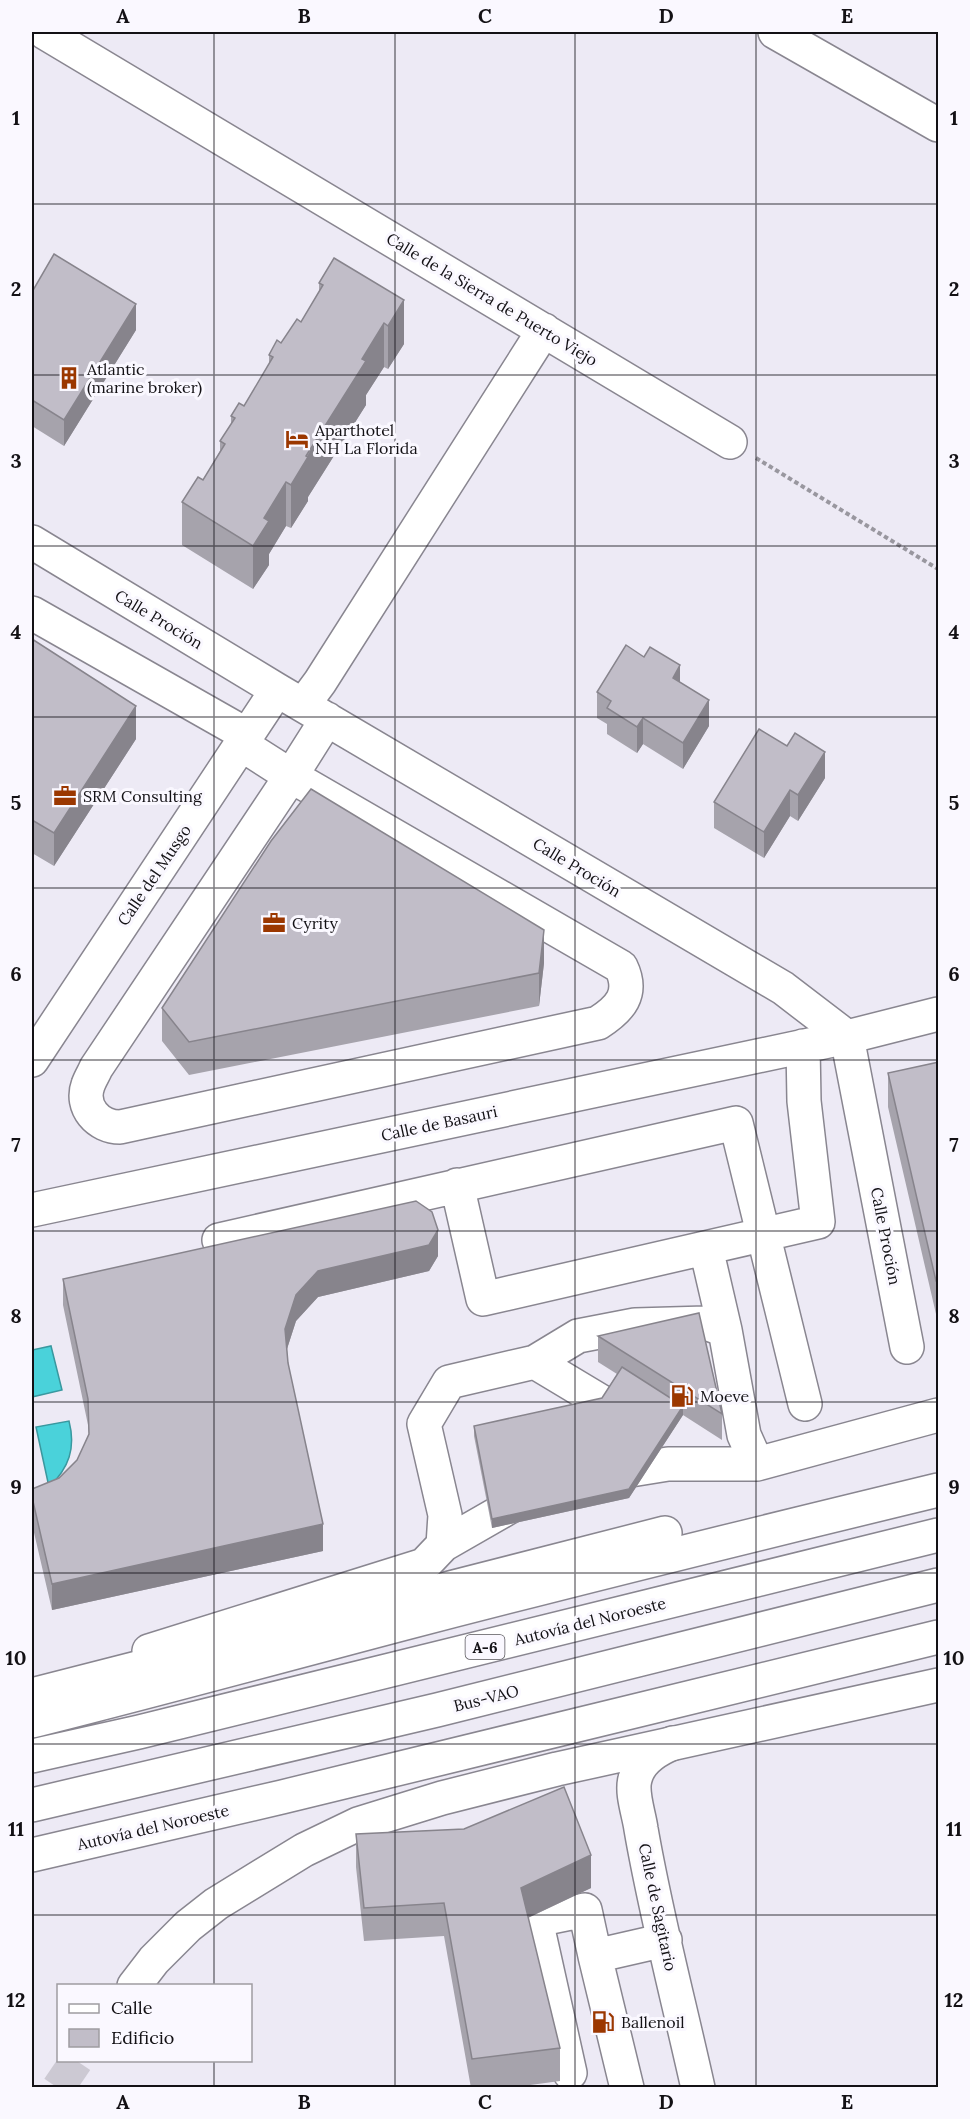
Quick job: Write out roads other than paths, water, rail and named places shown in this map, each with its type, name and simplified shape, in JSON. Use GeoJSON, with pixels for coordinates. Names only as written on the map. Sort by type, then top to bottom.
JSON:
{"type":"FeatureCollection","features":[{"type":"Feature","properties":{"kind":"main road","name":"Calle de la Sierra de Puerto Viejo"},"geometry":{"type":"LineString","coordinates":[[44,32],[730,442]]}},
{"type":"Feature","properties":{"kind":"main road"},"geometry":{"type":"LineString","coordinates":[[775,32],[939,125]]}},
{"type":"Feature","properties":{"kind":"main road"},"geometry":{"type":"LineString","coordinates":[[32,613],[244,740],[291,776],[621,967],[626,977],[626,990],[622,1001],[613,1014],[598,1023],[120,1127],[108,1127],[98,1121],[87,1099],[87,1087],[96,1068],[291,776],[302,705],[320,682],[544,330]]}},
{"type":"Feature","properties":{"kind":"main road","name":"Calle Proción"},"geometry":{"type":"LineString","coordinates":[[32,542],[302,705],[783,988],[847,1037],[908,1347]]}},
{"type":"Feature","properties":{"kind":"main road","name":"Calle del Musgo"},"geometry":{"type":"LineString","coordinates":[[32,1060],[244,740],[302,705]]}},
{"type":"Feature","properties":{"kind":"main road","name":"Calle de Basauri"},"geometry":{"type":"LineString","coordinates":[[32,1210],[847,1037],[939,1014]]}},
{"type":"Feature","properties":{"kind":"main road"},"geometry":{"type":"LineString","coordinates":[[457,1185],[483,1299],[818,1222],[804,1101],[804,1046]]}},
{"type":"Feature","properties":{"kind":"main road"},"geometry":{"type":"LineString","coordinates":[[219,1240],[736,1123],[805,1404]]}},
{"type":"Feature","properties":{"kind":"main road"},"geometry":{"type":"LineString","coordinates":[[706,1248],[725,1330],[744,1435],[757,1464]]}},
{"type":"Feature","properties":{"kind":"main road"},"geometry":{"type":"LineString","coordinates":[[443,1545],[445,1515],[424,1424],[449,1382],[535,1362],[578,1336],[635,1325],[706,1323],[725,1330]]}},
{"type":"Feature","properties":{"kind":"main road"},"geometry":{"type":"LineString","coordinates":[[535,1362],[682,1450],[757,1464]]}},
{"type":"Feature","properties":{"kind":"main road"},"geometry":{"type":"LineString","coordinates":[[884,1429],[939,1403]]}},
{"type":"Feature","properties":{"kind":"main road"},"geometry":{"type":"LineString","coordinates":[[32,1688],[424,1564],[443,1545],[542,1488],[622,1470],[668,1464],[757,1464],[939,1415]]}},
{"type":"Feature","properties":{"kind":"main road"},"geometry":{"type":"LineString","coordinates":[[32,1695],[225,1648],[636,1540],[939,1467]]}},
{"type":"Feature","properties":{"kind":"main road"},"geometry":{"type":"LineString","coordinates":[[32,1721],[704,1546],[939,1490]]}},
{"type":"Feature","properties":{"kind":"main road","name":"Autovía del Noroeste"},"geometry":{"type":"LineString","coordinates":[[32,1756],[939,1535]]}},
{"type":"Feature","properties":{"kind":"main road","name":"Bus-VAO"},"geometry":{"type":"LineString","coordinates":[[32,1805],[437,1710],[939,1585]]}},
{"type":"Feature","properties":{"kind":"main road","name":"Autovía del Noroeste"},"geometry":{"type":"LineString","coordinates":[[32,1855],[282,1797],[939,1637]]}},
{"type":"Feature","properties":{"kind":"main road"},"geometry":{"type":"LineString","coordinates":[[136,1984],[154,1960],[188,1926],[216,1904],[331,1836],[358,1824],[442,1798],[557,1768],[939,1684]]}},
{"type":"Feature","properties":{"kind":"main road","name":"Calle de Sagitario"},"geometry":{"type":"LineString","coordinates":[[673,1743],[661,1748],[647,1759],[639,1768],[634,1785],[645,1852],[698,2088]]}},
{"type":"Feature","properties":{"kind":"main road"},"geometry":{"type":"LineString","coordinates":[[570,2073],[536,1920],[585,1910],[627,2088]]}},
{"type":"Feature","properties":{"kind":"main road"},"geometry":{"type":"LineString","coordinates":[[595,1956],[665,1940]]}},
{"type":"Feature","properties":{"kind":"water"},"geometry":{"type":"Polygon","coordinates":[[[51,1346],[62,1390],[32,1397],[32,1350],[51,1346]]]}},
{"type":"Feature","properties":{"kind":"water"},"geometry":{"type":"Polygon","coordinates":[[[69,1421],[72,1440],[69,1457],[62,1472],[49,1487],[36,1427],[69,1421]]]}},
{"type":"Feature","properties":{"kind":"tunnel"},"geometry":{"type":"LineString","coordinates":[[58,2088],[76,2062]]}},
{"type":"Feature","properties":{"kind":"place","name":"Atlantic (marine broker)"},"geometry":{"type":"Point","coordinates":[69,378]}},
{"type":"Feature","properties":{"kind":"place","name":"Aparthotel NH La Florida"},"geometry":{"type":"Point","coordinates":[297,439]}},
{"type":"Feature","properties":{"kind":"place","name":"SRM Consulting"},"geometry":{"type":"Point","coordinates":[65,796]}},
{"type":"Feature","properties":{"kind":"place","name":"Cyrity"},"geometry":{"type":"Point","coordinates":[274,923]}},
{"type":"Feature","properties":{"kind":"place","name":"Moeve"},"geometry":{"type":"Point","coordinates":[682,1396]}},
{"type":"Feature","properties":{"kind":"place","name":"Ballenoil"},"geometry":{"type":"Point","coordinates":[603,2022]}}]}
